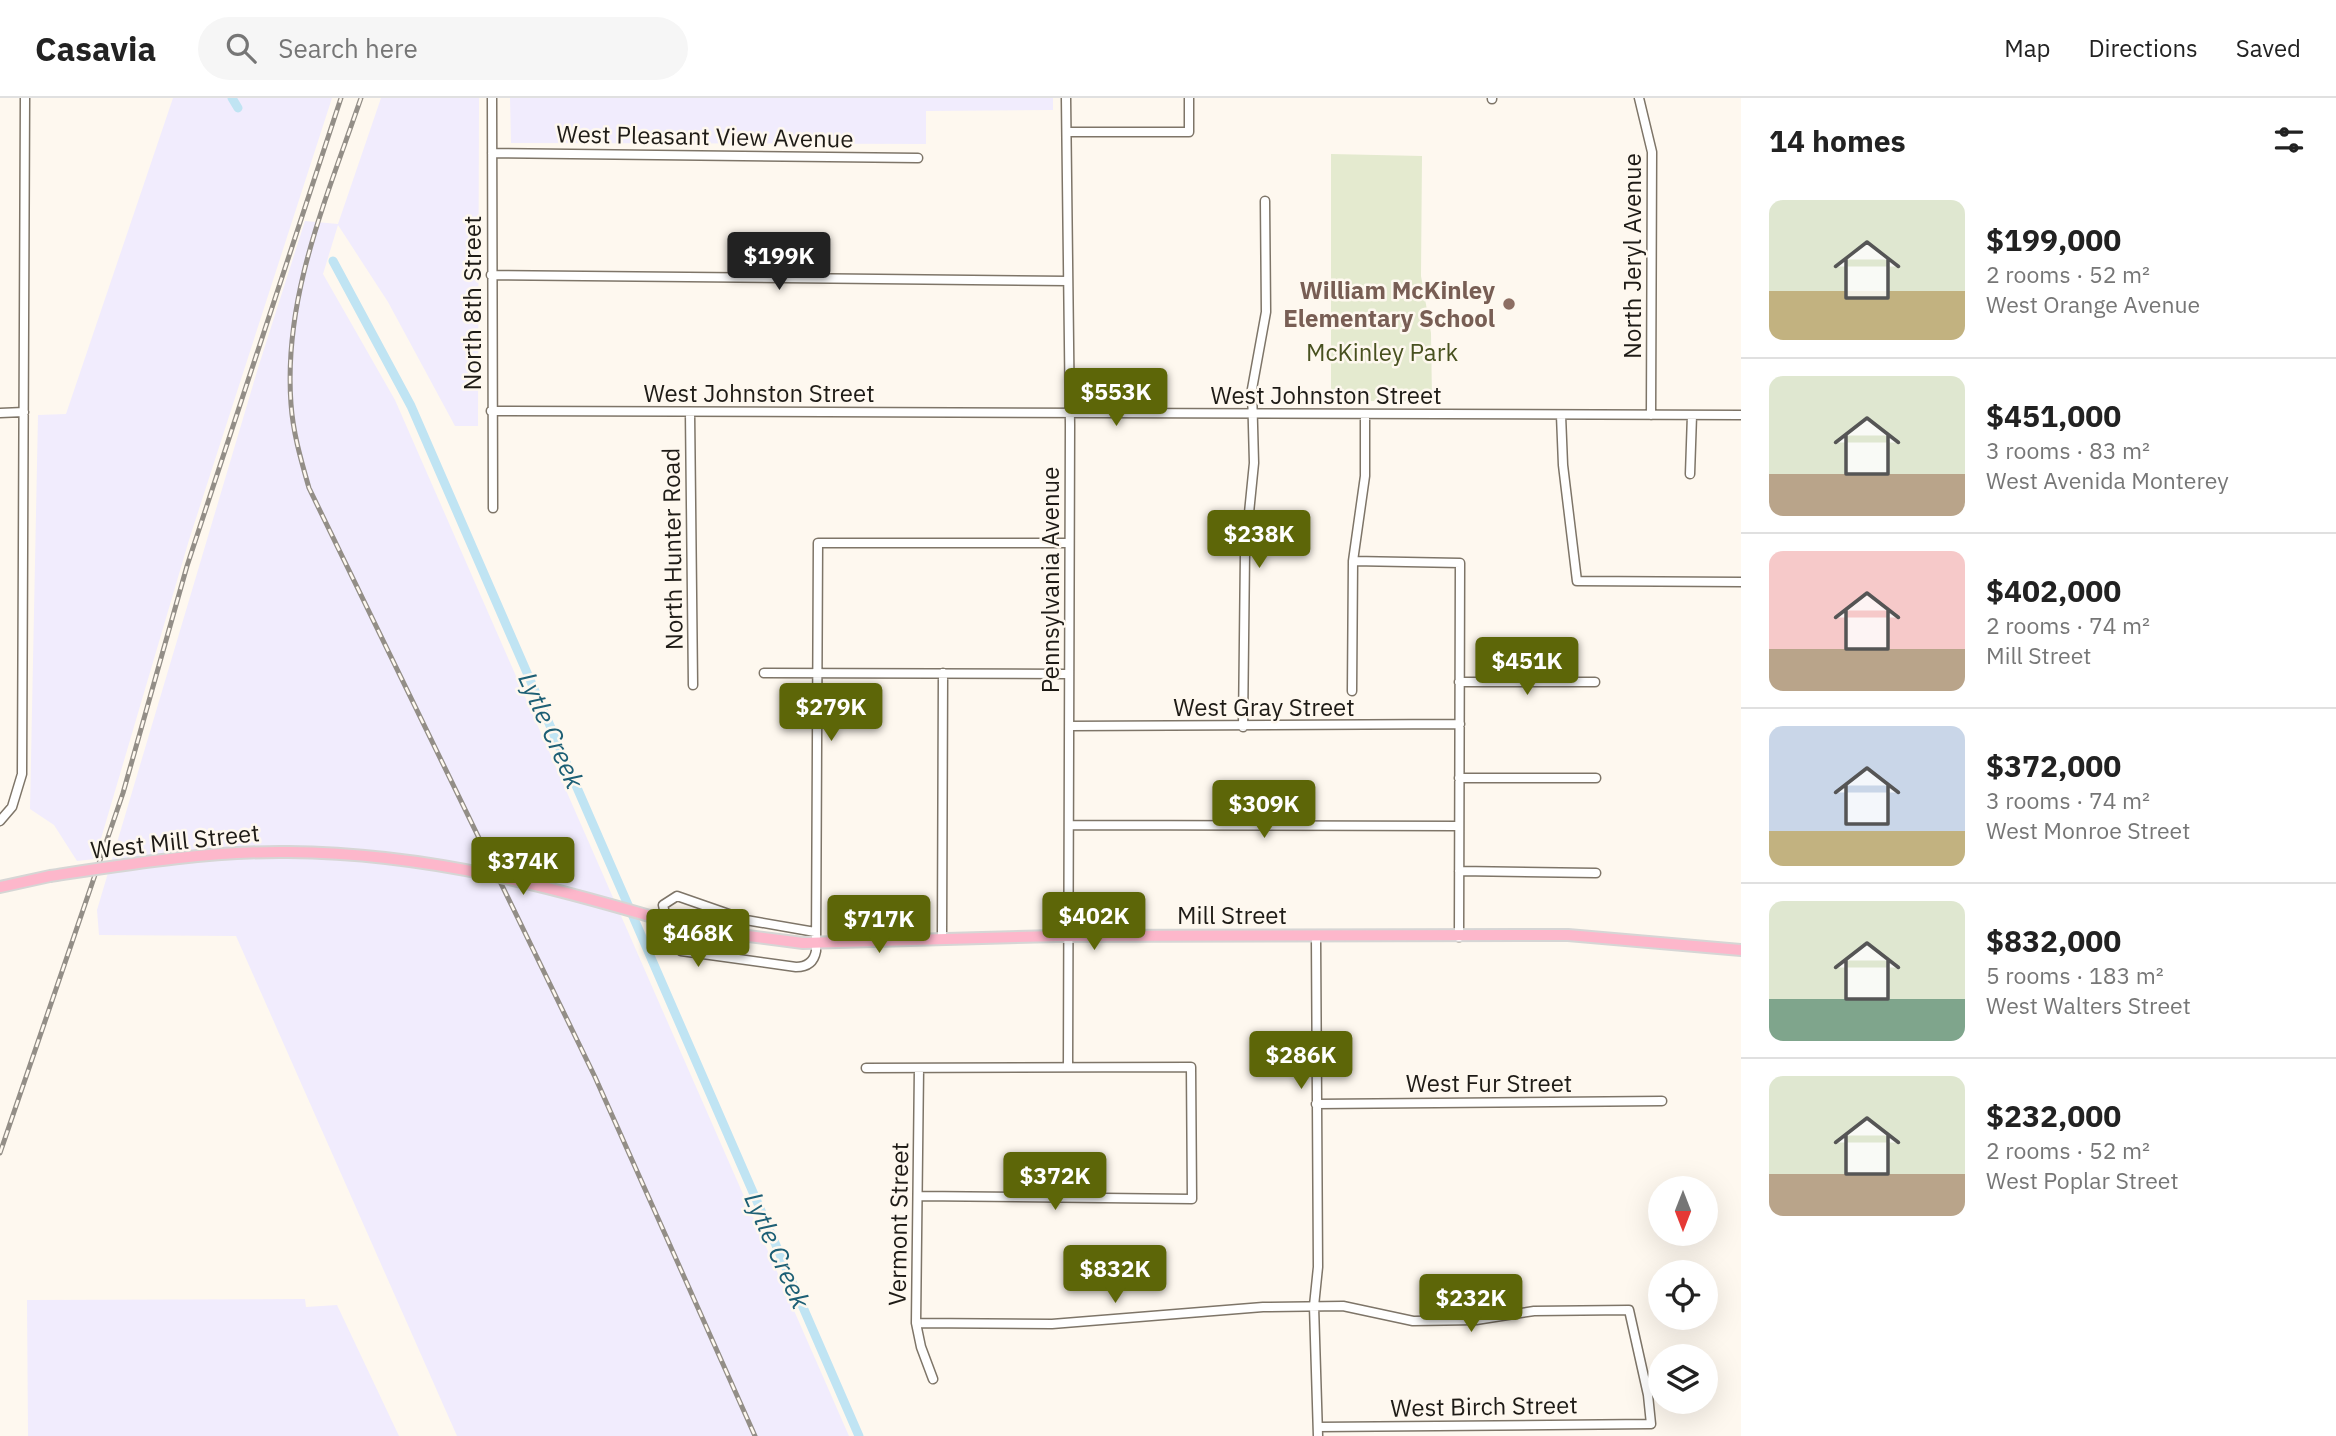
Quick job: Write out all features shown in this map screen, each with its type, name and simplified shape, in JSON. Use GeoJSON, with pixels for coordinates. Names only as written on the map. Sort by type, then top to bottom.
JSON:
{"type":"FeatureCollection","features":[{"type":"Feature","properties":{"kind":"main road","name":"West Mill Street"},"geometry":{"type":"LineString","coordinates":[[0,887],[50,876],[218,854],[355,854]]}},
{"type":"Feature","properties":{"kind":"main road","name":"Mill Street"},"geometry":{"type":"LineString","coordinates":[[355,854],[495,874],[693,929],[815,937],[1609,937],[1741,950]]}},
{"type":"Feature","properties":{"kind":"street"},"geometry":{"type":"LineString","coordinates":[[0,821],[12,807],[22,774],[25,98]]}},
{"type":"Feature","properties":{"kind":"street","name":"North 8th Street"},"geometry":{"type":"LineString","coordinates":[[492,98],[493,508]]}},
{"type":"Feature","properties":{"kind":"street","name":"Pennsylvania Avenue"},"geometry":{"type":"LineString","coordinates":[[1066,98],[1070,413],[1068,1067]]}},
{"type":"Feature","properties":{"kind":"street"},"geometry":{"type":"LineString","coordinates":[[1067,132],[1189,132],[1189,98]]}},
{"type":"Feature","properties":{"kind":"street","name":"North Jeryl Avenue"},"geometry":{"type":"LineString","coordinates":[[1639,98],[1652,152],[1651,415]]}},
{"type":"Feature","properties":{"kind":"street","name":"West Pleasant View Avenue"},"geometry":{"type":"LineString","coordinates":[[492,153],[918,158]]}},
{"type":"Feature","properties":{"kind":"street"},"geometry":{"type":"LineString","coordinates":[[1243,727],[1245,553],[1254,463],[1254,372],[1266,312],[1265,201]]}},
{"type":"Feature","properties":{"kind":"street"},"geometry":{"type":"LineString","coordinates":[[491,275],[1068,281]]}},
{"type":"Feature","properties":{"kind":"street","name":"West Johnston Street"},"geometry":{"type":"LineString","coordinates":[[491,411],[1741,415]]}},
{"type":"Feature","properties":{"kind":"street"},"geometry":{"type":"LineString","coordinates":[[0,413],[24,412]]}},
{"type":"Feature","properties":{"kind":"street","name":"North Hunter Road"},"geometry":{"type":"LineString","coordinates":[[690,412],[693,685]]}},
{"type":"Feature","properties":{"kind":"street"},"geometry":{"type":"LineString","coordinates":[[1352,691],[1353,561],[1365,476],[1365,414]]}},
{"type":"Feature","properties":{"kind":"street"},"geometry":{"type":"LineString","coordinates":[[1561,415],[1563,465],[1577,581],[1741,582]]}},
{"type":"Feature","properties":{"kind":"street"},"geometry":{"type":"LineString","coordinates":[[1690,474],[1692,415]]}},
{"type":"Feature","properties":{"kind":"street"},"geometry":{"type":"LineString","coordinates":[[815,937],[746,920],[677,896],[663,905],[670,936],[681,951],[803,967],[815,957],[818,543],[1069,543]]}},
{"type":"Feature","properties":{"kind":"street"},"geometry":{"type":"LineString","coordinates":[[1353,561],[1460,563],[1459,937]]}},
{"type":"Feature","properties":{"kind":"street"},"geometry":{"type":"LineString","coordinates":[[764,673],[1068,674]]}},
{"type":"Feature","properties":{"kind":"street"},"geometry":{"type":"LineString","coordinates":[[942,937],[943,673]]}},
{"type":"Feature","properties":{"kind":"street"},"geometry":{"type":"LineString","coordinates":[[1459,682],[1595,682]]}},
{"type":"Feature","properties":{"kind":"street","name":"West Gray Street"},"geometry":{"type":"LineString","coordinates":[[1069,726],[1460,724]]}},
{"type":"Feature","properties":{"kind":"street"},"geometry":{"type":"LineString","coordinates":[[1460,778],[1595,778]]}},
{"type":"Feature","properties":{"kind":"street"},"geometry":{"type":"LineString","coordinates":[[1069,825],[1459,826]]}},
{"type":"Feature","properties":{"kind":"street"},"geometry":{"type":"LineString","coordinates":[[1460,871],[1596,873]]}},
{"type":"Feature","properties":{"kind":"street"},"geometry":{"type":"LineString","coordinates":[[1316,937],[1318,1245],[1314,1306],[1318,1431]]}},
{"type":"Feature","properties":{"kind":"street"},"geometry":{"type":"LineString","coordinates":[[866,1068],[1191,1067],[1192,1199],[918,1196]]}},
{"type":"Feature","properties":{"kind":"street","name":"Vermont Street"},"geometry":{"type":"LineString","coordinates":[[919,1068],[916,1323],[921,1347],[933,1378]]}},
{"type":"Feature","properties":{"kind":"street","name":"West Fur Street"},"geometry":{"type":"LineString","coordinates":[[1316,1104],[1662,1101]]}},
{"type":"Feature","properties":{"kind":"street"},"geometry":{"type":"LineString","coordinates":[[916,1323],[1052,1324],[1263,1307],[1314,1306]]}},
{"type":"Feature","properties":{"kind":"street","name":"West Birch Street"},"geometry":{"type":"LineString","coordinates":[[1314,1306],[1351,1307],[1423,1321],[1476,1320],[1534,1311],[1629,1310],[1648,1395],[1651,1424],[1318,1431]]}},
{"type":"Feature","properties":{"kind":"shaded area"},"geometry":{"type":"Polygon","coordinates":[[[173,98],[332,98],[189,540],[95,859],[77,861],[54,825],[30,809],[38,415],[66,414],[173,98]]]}},
{"type":"Feature","properties":{"kind":"shaded area"},"geometry":{"type":"Polygon","coordinates":[[[381,98],[479,98],[478,426],[455,426],[388,302],[338,225],[323,274],[395,400],[849,1436],[457,1436],[236,936],[99,935],[97,910],[258,368],[305,221],[338,224],[381,98]]]}},
{"type":"Feature","properties":{"kind":"shaded area"},"geometry":{"type":"Polygon","coordinates":[[[510,98],[1053,98],[1053,110],[926,111],[926,144],[511,143],[510,98]]]}},
{"type":"Feature","properties":{"kind":"shaded area"},"geometry":{"type":"Polygon","coordinates":[[[305,1299],[306,1307],[337,1305],[399,1436],[28,1436],[27,1300],[305,1299]]]}},
{"type":"Feature","properties":{"kind":"green space","name":"McKinley Park"},"geometry":{"type":"Polygon","coordinates":[[[1331,154],[1422,156],[1421,276],[1431,333],[1432,401],[1331,401],[1331,154]]]}},
{"type":"Feature","properties":{"kind":"waterway","name":"Lytle Creek"},"geometry":{"type":"LineString","coordinates":[[232,98],[238,108]]}},
{"type":"Feature","properties":{"kind":"waterway","name":"Lytle Creek"},"geometry":{"type":"LineString","coordinates":[[333,261],[411,406],[859,1436]]}},
{"type":"Feature","properties":{"kind":"railway"},"geometry":{"type":"LineString","coordinates":[[0,1153],[123,793],[187,566],[341,98]]}},
{"type":"Feature","properties":{"kind":"railway"},"geometry":{"type":"LineString","coordinates":[[361,98],[310,248],[294,325],[290,364],[291,404],[295,436],[309,488],[595,1077],[755,1436]]}},
{"type":"Feature","properties":{"kind":"place","name":"William McKinley Elementary School"},"geometry":{"type":"Point","coordinates":[1509,304]}}]}
